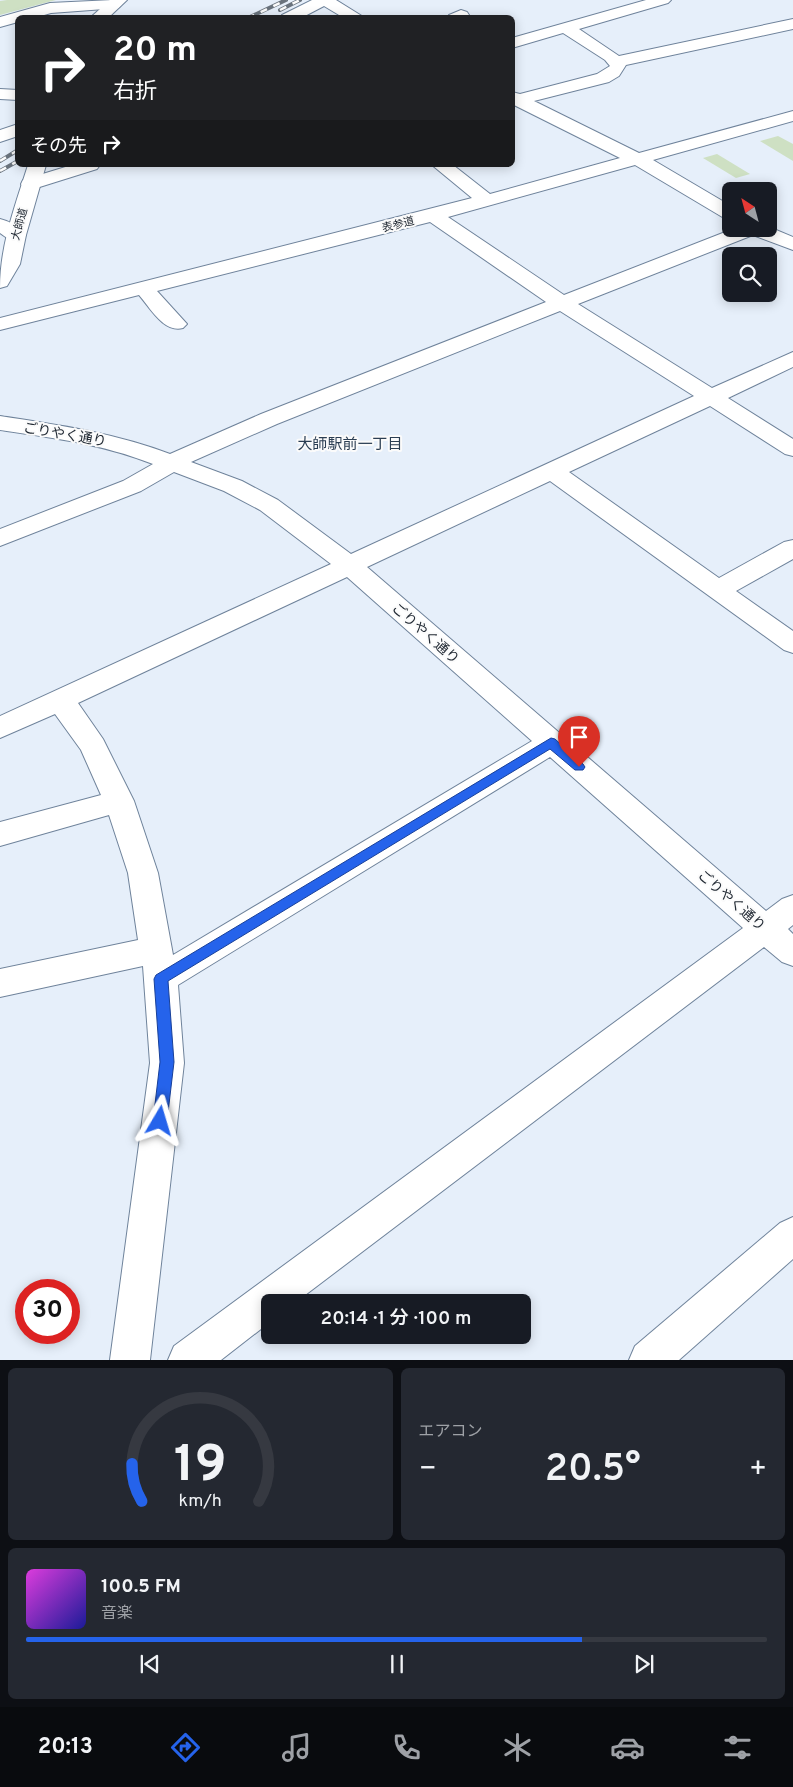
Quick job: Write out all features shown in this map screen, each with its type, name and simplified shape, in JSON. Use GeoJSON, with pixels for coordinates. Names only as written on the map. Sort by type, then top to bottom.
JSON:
{"type":"FeatureCollection","features":[{"type":"Feature","properties":{"kind":"main road"},"geometry":{"type":"LineString","coordinates":[[294,15],[324,0],[352,15]]}},
{"type":"Feature","properties":{"kind":"main road"},"geometry":{"type":"LineString","coordinates":[[515,42],[662,0]]}},
{"type":"Feature","properties":{"kind":"main road"},"geometry":{"type":"LineString","coordinates":[[102,15],[116,3]]}},
{"type":"Feature","properties":{"kind":"main road"},"geometry":{"type":"LineString","coordinates":[[25,15],[50,8],[116,3]]}},
{"type":"Feature","properties":{"kind":"main road"},"geometry":{"type":"LineString","coordinates":[[0,22],[15,18]]}},
{"type":"Feature","properties":{"kind":"main road"},"geometry":{"type":"LineString","coordinates":[[616,62],[793,24]]}},
{"type":"Feature","properties":{"kind":"main road"},"geometry":{"type":"LineString","coordinates":[[515,99],[603,78],[619,66],[611,57],[566,28]]}},
{"type":"Feature","properties":{"kind":"main road"},"geometry":{"type":"LineString","coordinates":[[0,94],[15,95]]}},
{"type":"Feature","properties":{"kind":"main road"},"geometry":{"type":"LineString","coordinates":[[515,99],[649,165],[722,209]]}},
{"type":"Feature","properties":{"kind":"main road","name":"表参道"},"geometry":{"type":"LineString","coordinates":[[0,324],[433,215],[793,116]]}},
{"type":"Feature","properties":{"kind":"main road"},"geometry":{"type":"LineString","coordinates":[[0,137],[15,130]]}},
{"type":"Feature","properties":{"kind":"main road","name":"大師道"},"geometry":{"type":"LineString","coordinates":[[0,282],[10,264],[8,230],[36,167]]}},
{"type":"Feature","properties":{"kind":"main road"},"geometry":{"type":"LineString","coordinates":[[30,184],[85,167]]}},
{"type":"Feature","properties":{"kind":"main road"},"geometry":{"type":"LineString","coordinates":[[444,167],[486,200]]}},
{"type":"Feature","properties":{"kind":"main road"},"geometry":{"type":"LineString","coordinates":[[433,215],[563,304],[793,449]]}},
{"type":"Feature","properties":{"kind":"main road"},"geometry":{"type":"LineString","coordinates":[[778,237],[793,243]]}},
{"type":"Feature","properties":{"kind":"main road"},"geometry":{"type":"LineString","coordinates":[[0,538],[132,486],[175,463],[184,456],[269,419],[728,238]]}},
{"type":"Feature","properties":{"kind":"main road"},"geometry":{"type":"LineString","coordinates":[[144,288],[176,324]]}},
{"type":"Feature","properties":{"kind":"main road"},"geometry":{"type":"LineString","coordinates":[[0,728],[793,359]]}},
{"type":"Feature","properties":{"kind":"main road","name":"ごりやく通り"},"geometry":{"type":"LineString","coordinates":[[0,423],[128,446],[233,486],[269,505],[349,565],[793,953]]}},
{"type":"Feature","properties":{"kind":"main road"},"geometry":{"type":"LineString","coordinates":[[553,472],[793,644]]}},
{"type":"Feature","properties":{"kind":"main road"},"geometry":{"type":"LineString","coordinates":[[718,590],[793,548]]}},
{"type":"Feature","properties":{"kind":"main road"},"geometry":{"type":"LineString","coordinates":[[61,701],[93,746],[119,801],[143,873],[159,965],[167,1062],[130,1360]]}},
{"type":"Feature","properties":{"kind":"main road"},"geometry":{"type":"LineString","coordinates":[[0,983],[159,965],[551,742]]}},
{"type":"Feature","properties":{"kind":"main road"},"geometry":{"type":"LineString","coordinates":[[0,834],[119,801]]}},
{"type":"Feature","properties":{"kind":"main road"},"geometry":{"type":"LineString","coordinates":[[188,1360],[793,908]]}},
{"type":"Feature","properties":{"kind":"main road"},"geometry":{"type":"LineString","coordinates":[[649,1360],[793,1235]]}},
{"type":"Feature","properties":{"kind":"green space"},"geometry":{"type":"Polygon","coordinates":[[[56,0],[0,15],[0,1],[56,0]]]}},
{"type":"Feature","properties":{"kind":"green space"},"geometry":{"type":"Polygon","coordinates":[[[778,136],[793,144],[793,161],[760,141],[778,136]]]}},
{"type":"Feature","properties":{"kind":"green space"},"geometry":{"type":"Polygon","coordinates":[[[717,154],[750,174],[736,178],[703,158],[717,154]]]}},
{"type":"Feature","properties":{"kind":"railway"},"geometry":{"type":"LineString","coordinates":[[254,15],[286,0]]}},
{"type":"Feature","properties":{"kind":"railway"},"geometry":{"type":"LineString","coordinates":[[280,10],[300,0]]}},
{"type":"Feature","properties":{"kind":"railway"},"geometry":{"type":"LineString","coordinates":[[0,161],[15,152]]}},
{"type":"Feature","properties":{"kind":"railway"},"geometry":{"type":"LineString","coordinates":[[0,171],[15,163]]}},
{"type":"Feature","properties":{"kind":"district","name":"大師駅前一丁目"},"geometry":{"type":"Point","coordinates":[350,444]}},
{"type":"Feature","properties":{"kind":"route"},"geometry":{"type":"LineString","coordinates":[[160,1121],[167,1062],[161,979],[551,742],[579,767]]}}]}
